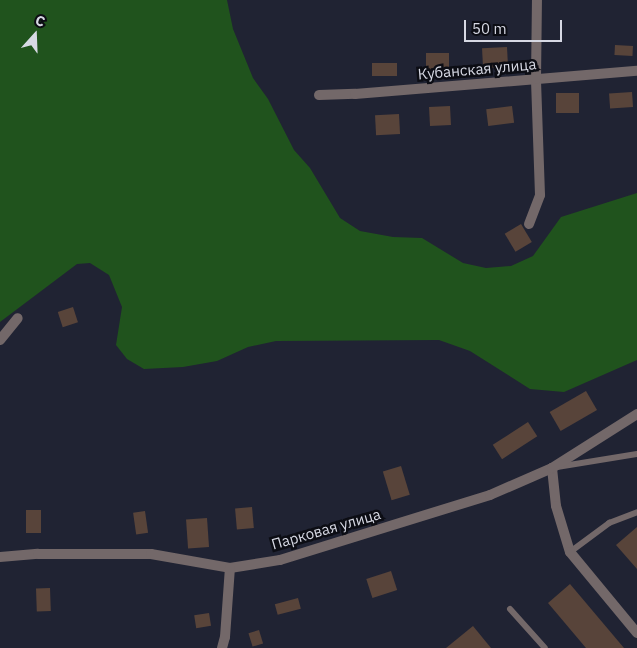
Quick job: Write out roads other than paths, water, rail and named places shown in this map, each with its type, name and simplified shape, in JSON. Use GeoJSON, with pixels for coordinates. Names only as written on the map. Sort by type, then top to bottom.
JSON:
{"type":"FeatureCollection","features":[{"type":"Feature","properties":{"kind":"street"},"geometry":{"type":"LineString","coordinates":[[528,224],[540,195],[536,79],[537,0]]}},
{"type":"Feature","properties":{"kind":"street","name":"Кубанская улица"},"geometry":{"type":"LineString","coordinates":[[319,94],[355,94],[536,79],[561,79],[637,71]]}},
{"type":"Feature","properties":{"kind":"street"},"geometry":{"type":"LineString","coordinates":[[0,340],[18,318]]}},
{"type":"Feature","properties":{"kind":"street","name":"Парковая улица"},"geometry":{"type":"LineString","coordinates":[[0,557],[38,554],[151,554],[230,568],[280,560],[480,498],[552,468],[637,414]]}},
{"type":"Feature","properties":{"kind":"street"},"geometry":{"type":"LineString","coordinates":[[552,468],[556,506],[570,552],[637,633]]}},
{"type":"Feature","properties":{"kind":"street"},"geometry":{"type":"LineString","coordinates":[[222,648],[225,637],[230,568]]}},
{"type":"Feature","properties":{"kind":"lane"},"geometry":{"type":"LineString","coordinates":[[552,468],[637,454]]}},
{"type":"Feature","properties":{"kind":"lane"},"geometry":{"type":"LineString","coordinates":[[570,552],[609,523],[637,512]]}},
{"type":"Feature","properties":{"kind":"lane"},"geometry":{"type":"LineString","coordinates":[[510,609],[545,648]]}}]}
